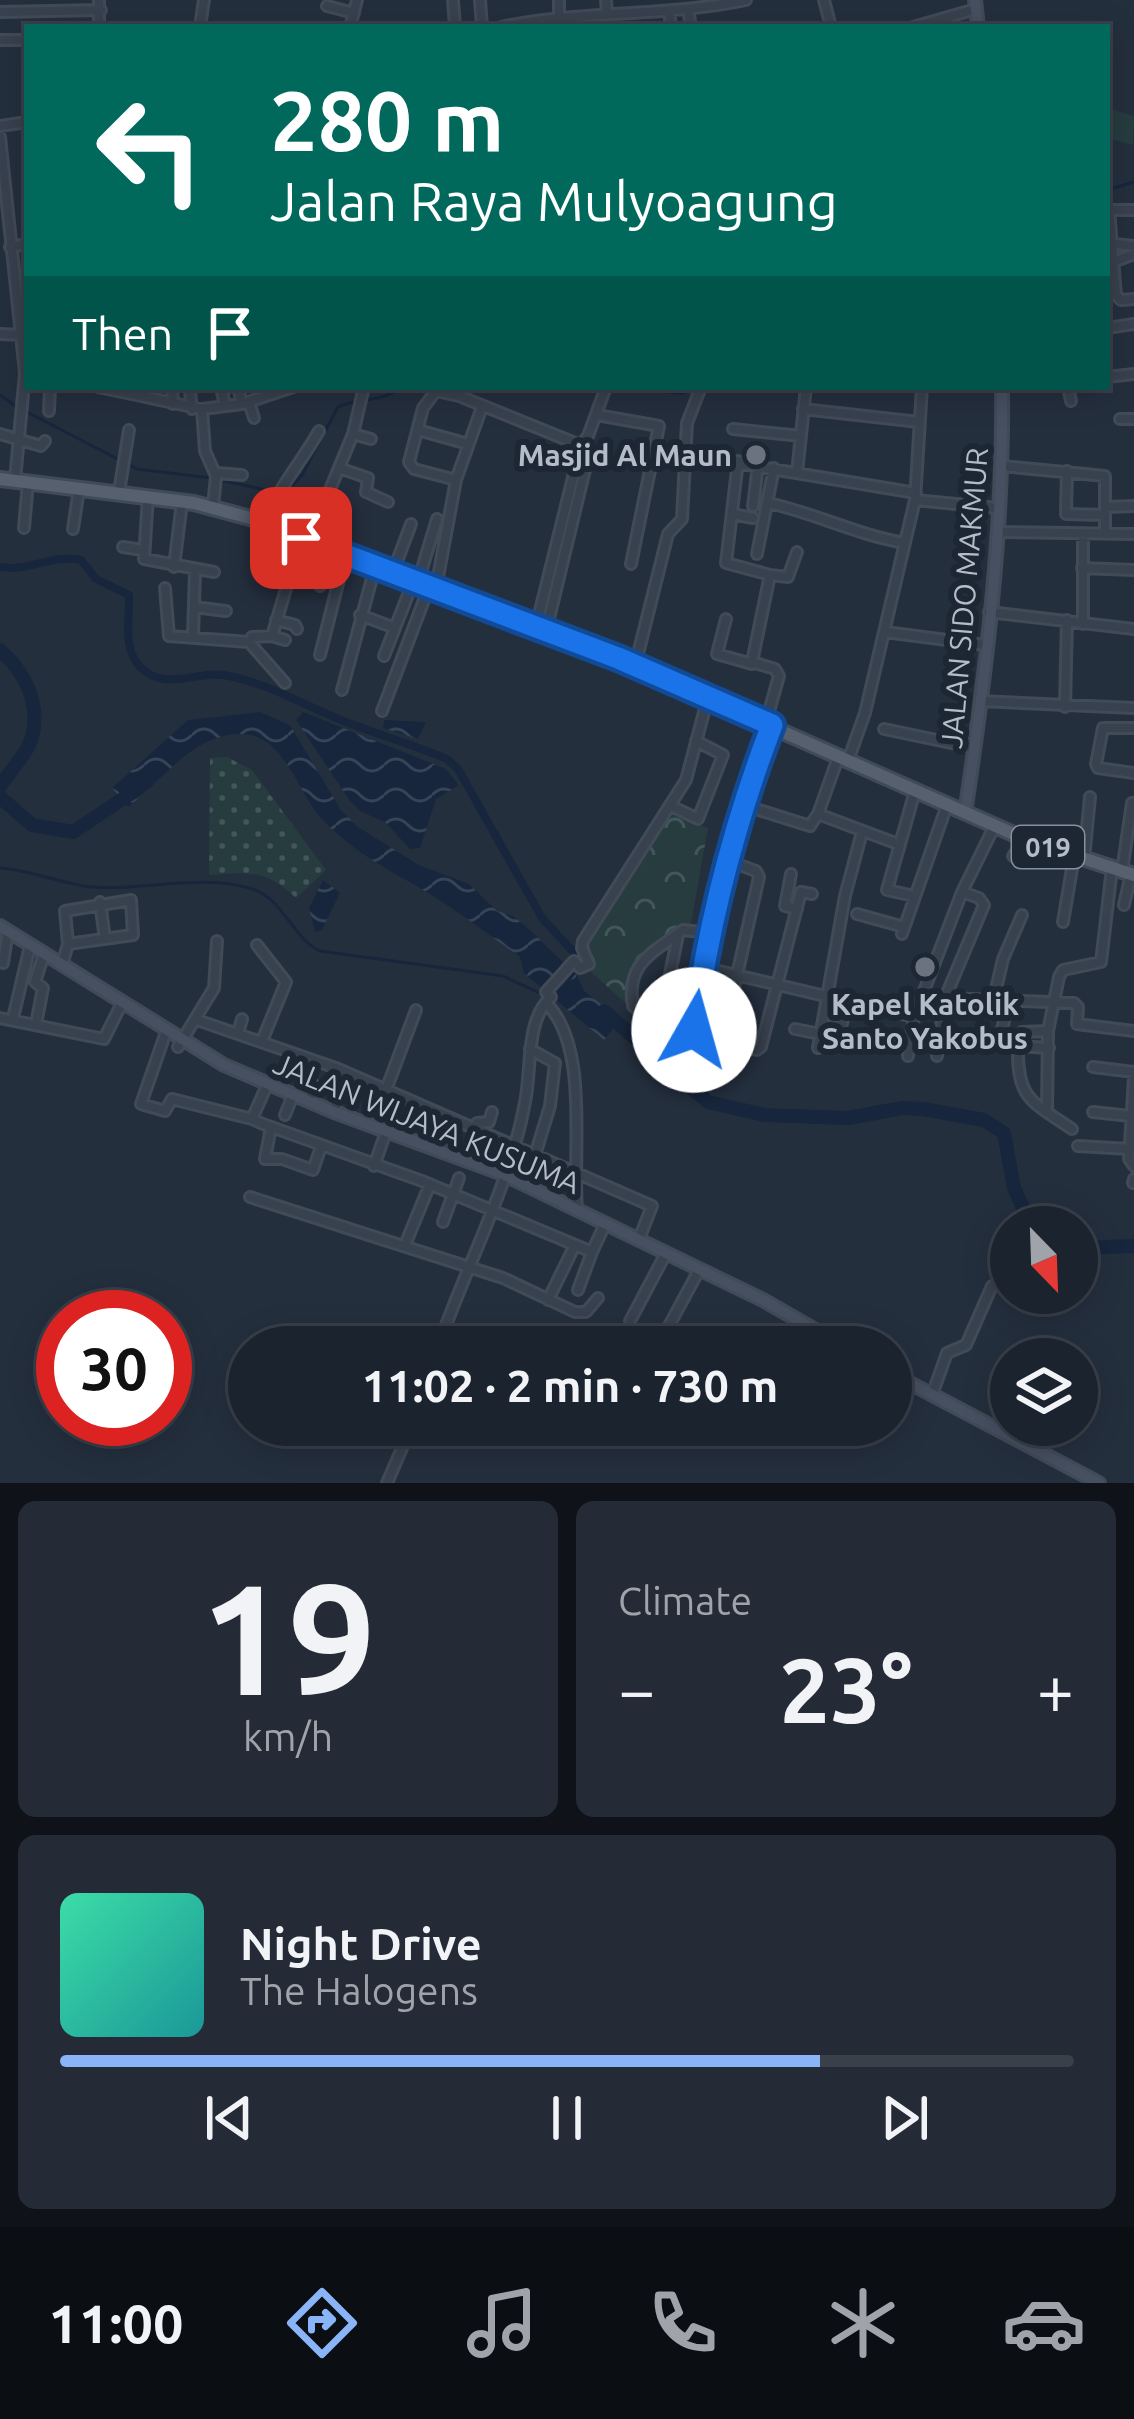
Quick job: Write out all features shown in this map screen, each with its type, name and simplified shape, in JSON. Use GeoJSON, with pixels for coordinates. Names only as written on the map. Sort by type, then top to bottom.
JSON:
{"type":"FeatureCollection","features":[{"type":"Feature","properties":{"kind":"main road","name":"JALAN SIDO MAKMUR"},"geometry":{"type":"LineString","coordinates":[[965,813],[1002,466],[1002,390]]}},
{"type":"Feature","properties":{"kind":"main road","name":"019"},"geometry":{"type":"LineString","coordinates":[[14,480],[212,507],[264,524],[635,666],[1025,839],[1124,872]]}},
{"type":"Feature","properties":{"kind":"main road","name":"JALAN WIJAYA KUSUMA"},"geometry":{"type":"LineString","coordinates":[[5,936],[62,965],[180,1044],[309,1102],[503,1174],[808,1326]]}},
{"type":"Feature","properties":{"kind":"main road"},"geometry":{"type":"LineString","coordinates":[[912,1385],[1092,1481]]}},
{"type":"Feature","properties":{"kind":"street"},"geometry":{"type":"LineString","coordinates":[[71,0],[73,12]]}},
{"type":"Feature","properties":{"kind":"street"},"geometry":{"type":"LineString","coordinates":[[351,24],[357,0]]}},
{"type":"Feature","properties":{"kind":"street"},"geometry":{"type":"LineString","coordinates":[[559,0],[559,16]]}},
{"type":"Feature","properties":{"kind":"street"},"geometry":{"type":"LineString","coordinates":[[607,0],[607,14]]}},
{"type":"Feature","properties":{"kind":"street"},"geometry":{"type":"LineString","coordinates":[[534,23],[559,16],[688,9],[746,0]]}},
{"type":"Feature","properties":{"kind":"street"},"geometry":{"type":"LineString","coordinates":[[921,24],[975,4]]}},
{"type":"Feature","properties":{"kind":"street"},"geometry":{"type":"LineString","coordinates":[[0,12],[73,12],[100,5]]}},
{"type":"Feature","properties":{"kind":"street"},"geometry":{"type":"LineString","coordinates":[[327,6],[354,13]]}},
{"type":"Feature","properties":{"kind":"street"},"geometry":{"type":"LineString","coordinates":[[688,9],[690,24]]}},
{"type":"Feature","properties":{"kind":"street"},"geometry":{"type":"LineString","coordinates":[[669,10],[671,24]]}},
{"type":"Feature","properties":{"kind":"street"},"geometry":{"type":"LineString","coordinates":[[52,12],[52,24]]}},
{"type":"Feature","properties":{"kind":"street"},"geometry":{"type":"LineString","coordinates":[[647,12],[649,24]]}},
{"type":"Feature","properties":{"kind":"street"},"geometry":{"type":"LineString","coordinates":[[0,137],[7,253],[23,308],[24,354]]}},
{"type":"Feature","properties":{"kind":"street"},"geometry":{"type":"LineString","coordinates":[[1111,262],[1134,250]]}},
{"type":"Feature","properties":{"kind":"street"},"geometry":{"type":"LineString","coordinates":[[1110,256],[1118,298],[1134,299]]}},
{"type":"Feature","properties":{"kind":"street"},"geometry":{"type":"LineString","coordinates":[[0,334],[22,334]]}},
{"type":"Feature","properties":{"kind":"street"},"geometry":{"type":"LineString","coordinates":[[24,384],[14,480],[24,528]]}},
{"type":"Feature","properties":{"kind":"street"},"geometry":{"type":"LineString","coordinates":[[49,411],[50,390]]}},
{"type":"Feature","properties":{"kind":"street"},"geometry":{"type":"LineString","coordinates":[[121,390],[197,409],[245,403],[283,390]]}},
{"type":"Feature","properties":{"kind":"street"},"geometry":{"type":"LineString","coordinates":[[172,390],[173,404]]}},
{"type":"Feature","properties":{"kind":"street"},"geometry":{"type":"LineString","coordinates":[[224,390],[225,407]]}},
{"type":"Feature","properties":{"kind":"street"},"geometry":{"type":"LineString","coordinates":[[239,390],[254,418]]}},
{"type":"Feature","properties":{"kind":"street"},"geometry":{"type":"LineString","coordinates":[[541,629],[585,447],[605,390]]}},
{"type":"Feature","properties":{"kind":"street"},"geometry":{"type":"LineString","coordinates":[[635,666],[668,534],[682,520],[687,423],[700,390]]}},
{"type":"Feature","properties":{"kind":"street"},"geometry":{"type":"LineString","coordinates":[[797,472],[806,390]]}},
{"type":"Feature","properties":{"kind":"street"},"geometry":{"type":"LineString","coordinates":[[743,805],[810,826],[865,713],[915,496],[922,390]]}},
{"type":"Feature","properties":{"kind":"street"},"geometry":{"type":"LineString","coordinates":[[1069,390],[1071,401]]}},
{"type":"Feature","properties":{"kind":"street"},"geometry":{"type":"LineString","coordinates":[[190,392],[216,477],[212,507]]}},
{"type":"Feature","properties":{"kind":"street"},"geometry":{"type":"LineString","coordinates":[[456,480],[411,467],[423,407],[433,392],[446,392],[585,447]]}},
{"type":"Feature","properties":{"kind":"street"},"geometry":{"type":"LineString","coordinates":[[272,636],[304,540],[353,434],[362,397]]}},
{"type":"Feature","properties":{"kind":"street"},"geometry":{"type":"LineString","coordinates":[[382,711],[482,407]]}},
{"type":"Feature","properties":{"kind":"street"},"geometry":{"type":"LineString","coordinates":[[803,409],[919,422]]}},
{"type":"Feature","properties":{"kind":"street"},"geometry":{"type":"LineString","coordinates":[[597,413],[659,426],[631,564]]}},
{"type":"Feature","properties":{"kind":"street"},"geometry":{"type":"LineString","coordinates":[[1120,419],[1134,418]]}},
{"type":"Feature","properties":{"kind":"street"},"geometry":{"type":"LineString","coordinates":[[733,429],[801,436]]}},
{"type":"Feature","properties":{"kind":"street"},"geometry":{"type":"LineString","coordinates":[[119,492],[129,430]]}},
{"type":"Feature","properties":{"kind":"street"},"geometry":{"type":"LineString","coordinates":[[418,430],[468,443]]}},
{"type":"Feature","properties":{"kind":"street"},"geometry":{"type":"LineString","coordinates":[[264,524],[279,488],[292,479],[319,431]]}},
{"type":"Feature","properties":{"kind":"street"},"geometry":{"type":"LineString","coordinates":[[0,434],[41,446],[45,442]]}},
{"type":"Feature","properties":{"kind":"street"},"geometry":{"type":"LineString","coordinates":[[353,434],[370,440]]}},
{"type":"Feature","properties":{"kind":"street"},"geometry":{"type":"LineString","coordinates":[[688,454],[997,508]]}},
{"type":"Feature","properties":{"kind":"street"},"geometry":{"type":"LineString","coordinates":[[738,461],[727,566],[788,578],[797,552]]}},
{"type":"Feature","properties":{"kind":"street"},"geometry":{"type":"LineString","coordinates":[[753,506],[758,465]]}},
{"type":"Feature","properties":{"kind":"street"},"geometry":{"type":"LineString","coordinates":[[1002,466],[1105,476],[1105,533]]}},
{"type":"Feature","properties":{"kind":"street"},"geometry":{"type":"LineString","coordinates":[[339,467],[368,478],[367,494],[388,502]]}},
{"type":"Feature","properties":{"kind":"street"},"geometry":{"type":"LineString","coordinates":[[758,554],[774,468]]}},
{"type":"Feature","properties":{"kind":"street"},"geometry":{"type":"LineString","coordinates":[[1067,471],[1066,514],[1134,506]]}},
{"type":"Feature","properties":{"kind":"street"},"geometry":{"type":"LineString","coordinates":[[216,477],[242,475]]}},
{"type":"Feature","properties":{"kind":"street"},"geometry":{"type":"LineString","coordinates":[[73,529],[79,487]]}},
{"type":"Feature","properties":{"kind":"street"},"geometry":{"type":"LineString","coordinates":[[144,555],[148,496]]}},
{"type":"Feature","properties":{"kind":"street"},"geometry":{"type":"LineString","coordinates":[[174,567],[182,502]]}},
{"type":"Feature","properties":{"kind":"street"},"geometry":{"type":"LineString","coordinates":[[768,503],[814,514],[870,537],[905,543]]}},
{"type":"Feature","properties":{"kind":"street"},"geometry":{"type":"LineString","coordinates":[[732,514],[753,518]]}},
{"type":"Feature","properties":{"kind":"street"},"geometry":{"type":"LineString","coordinates":[[384,656],[395,628],[424,585],[437,519]]}},
{"type":"Feature","properties":{"kind":"street"},"geometry":{"type":"LineString","coordinates":[[392,573],[411,524]]}},
{"type":"Feature","properties":{"kind":"street"},"geometry":{"type":"LineString","coordinates":[[995,532],[1134,534]]}},
{"type":"Feature","properties":{"kind":"street"},"geometry":{"type":"LineString","coordinates":[[1083,533],[1083,624]]}},
{"type":"Feature","properties":{"kind":"street"},"geometry":{"type":"LineString","coordinates":[[123,547],[174,567],[214,572]]}},
{"type":"Feature","properties":{"kind":"street"},"geometry":{"type":"LineString","coordinates":[[320,586],[329,550]]}},
{"type":"Feature","properties":{"kind":"street"},"geometry":{"type":"LineString","coordinates":[[320,655],[345,556]]}},
{"type":"Feature","properties":{"kind":"street"},"geometry":{"type":"LineString","coordinates":[[342,690],[375,567]]}},
{"type":"Feature","properties":{"kind":"street"},"geometry":{"type":"LineString","coordinates":[[1082,568],[1134,570]]}},
{"type":"Feature","properties":{"kind":"street"},"geometry":{"type":"LineString","coordinates":[[193,638],[195,571]]}},
{"type":"Feature","properties":{"kind":"street"},"geometry":{"type":"LineString","coordinates":[[754,664],[770,574]]}},
{"type":"Feature","properties":{"kind":"street"},"geometry":{"type":"LineString","coordinates":[[165,588],[167,635],[249,642],[285,683]]}},
{"type":"Feature","properties":{"kind":"street"},"geometry":{"type":"LineString","coordinates":[[194,607],[226,611]]}},
{"type":"Feature","properties":{"kind":"street"},"geometry":{"type":"LineString","coordinates":[[989,612],[1134,629]]}},
{"type":"Feature","properties":{"kind":"street"},"geometry":{"type":"LineString","coordinates":[[361,615],[395,628]]}},
{"type":"Feature","properties":{"kind":"street"},"geometry":{"type":"LineString","coordinates":[[710,932],[689,929],[678,934],[643,958],[634,981],[632,1003],[659,1028],[686,1042],[693,1034],[725,860],[769,724],[779,676],[775,669],[717,654],[726,619]]}},
{"type":"Feature","properties":{"kind":"street"},"geometry":{"type":"LineString","coordinates":[[1065,706],[1067,619]]}},
{"type":"Feature","properties":{"kind":"street"},"geometry":{"type":"LineString","coordinates":[[276,620],[297,629]]}},
{"type":"Feature","properties":{"kind":"street"},"geometry":{"type":"LineString","coordinates":[[885,632],[986,645]]}},
{"type":"Feature","properties":{"kind":"street"},"geometry":{"type":"LineString","coordinates":[[249,642],[252,637],[285,640]]}},
{"type":"Feature","properties":{"kind":"street"},"geometry":{"type":"LineString","coordinates":[[446,1326],[514,1144],[524,1109],[530,1049],[547,996],[576,964],[590,961],[583,952],[583,941],[690,770],[708,696]]}},
{"type":"Feature","properties":{"kind":"street"},"geometry":{"type":"LineString","coordinates":[[980,701],[1134,708]]}},
{"type":"Feature","properties":{"kind":"street"},"geometry":{"type":"LineString","coordinates":[[1134,728],[1103,728],[1096,764],[1134,773]]}},
{"type":"Feature","properties":{"kind":"street"},"geometry":{"type":"LineString","coordinates":[[884,729],[975,748]]}},
{"type":"Feature","properties":{"kind":"street"},"geometry":{"type":"LineString","coordinates":[[671,806],[698,819],[715,776],[723,753],[696,742]]}},
{"type":"Feature","properties":{"kind":"street"},"geometry":{"type":"LineString","coordinates":[[884,901],[916,790]]}},
{"type":"Feature","properties":{"kind":"street"},"geometry":{"type":"LineString","coordinates":[[1063,922],[1090,797]]}},
{"type":"Feature","properties":{"kind":"street"},"geometry":{"type":"LineString","coordinates":[[1124,905],[1132,803]]}},
{"type":"Feature","properties":{"kind":"street"},"geometry":{"type":"LineString","coordinates":[[857,914],[903,930],[946,805]]}},
{"type":"Feature","properties":{"kind":"street"},"geometry":{"type":"LineString","coordinates":[[818,814],[898,844]]}},
{"type":"Feature","properties":{"kind":"street"},"geometry":{"type":"LineString","coordinates":[[908,1056],[914,1017],[962,892],[995,826]]}},
{"type":"Feature","properties":{"kind":"street"},"geometry":{"type":"LineString","coordinates":[[818,1048],[844,896],[862,832]]}},
{"type":"Feature","properties":{"kind":"street"},"geometry":{"type":"LineString","coordinates":[[1012,856],[1025,839]]}},
{"type":"Feature","properties":{"kind":"street"},"geometry":{"type":"LineString","coordinates":[[722,1042],[760,877],[756,871],[725,860]]}},
{"type":"Feature","properties":{"kind":"street"},"geometry":{"type":"LineString","coordinates":[[1047,1111],[1048,1031],[1063,970],[1101,962],[1124,872]]}},
{"type":"Feature","properties":{"kind":"street"},"geometry":{"type":"LineString","coordinates":[[791,874],[785,906],[797,909]]}},
{"type":"Feature","properties":{"kind":"street"},"geometry":{"type":"LineString","coordinates":[[887,890],[914,896]]}},
{"type":"Feature","properties":{"kind":"street"},"geometry":{"type":"LineString","coordinates":[[693,1034],[761,1047],[801,892],[812,894]]}},
{"type":"Feature","properties":{"kind":"street"},"geometry":{"type":"LineString","coordinates":[[937,1056],[945,998],[984,905],[962,892]]}},
{"type":"Feature","properties":{"kind":"street"},"geometry":{"type":"LineString","coordinates":[[62,965],[68,944],[65,911],[129,899],[134,933],[68,944]]}},
{"type":"Feature","properties":{"kind":"street"},"geometry":{"type":"LineString","coordinates":[[100,902],[105,939]]}},
{"type":"Feature","properties":{"kind":"street"},"geometry":{"type":"LineString","coordinates":[[993,1002],[1022,915]]}},
{"type":"Feature","properties":{"kind":"street"},"geometry":{"type":"LineString","coordinates":[[659,1028],[678,934]]}},
{"type":"Feature","properties":{"kind":"street"},"geometry":{"type":"LineString","coordinates":[[3,963],[5,936]]}},
{"type":"Feature","properties":{"kind":"street"},"geometry":{"type":"LineString","coordinates":[[180,1044],[214,988],[217,941]]}},
{"type":"Feature","properties":{"kind":"street"},"geometry":{"type":"LineString","coordinates":[[256,945],[286,982],[262,1042]]}},
{"type":"Feature","properties":{"kind":"street"},"geometry":{"type":"LineString","coordinates":[[13,1018],[30,946]]}},
{"type":"Feature","properties":{"kind":"street"},"geometry":{"type":"LineString","coordinates":[[36,1024],[43,988],[35,981],[44,954]]}},
{"type":"Feature","properties":{"kind":"street"},"geometry":{"type":"LineString","coordinates":[[702,968],[914,1017]]}},
{"type":"Feature","properties":{"kind":"street"},"geometry":{"type":"LineString","coordinates":[[547,996],[575,1072],[577,1210]]}},
{"type":"Feature","properties":{"kind":"street"},"geometry":{"type":"LineString","coordinates":[[945,998],[1076,1004],[1079,1024],[1134,1030]]}},
{"type":"Feature","properties":{"kind":"street"},"geometry":{"type":"LineString","coordinates":[[796,1029],[841,1027],[848,1001]]}},
{"type":"Feature","properties":{"kind":"street"},"geometry":{"type":"LineString","coordinates":[[0,1020],[13,1018],[104,1039],[122,1004]]}},
{"type":"Feature","properties":{"kind":"street"},"geometry":{"type":"LineString","coordinates":[[999,1042],[1008,1004]]}},
{"type":"Feature","properties":{"kind":"street"},"geometry":{"type":"LineString","coordinates":[[386,1090],[416,1010]]}},
{"type":"Feature","properties":{"kind":"street"},"geometry":{"type":"LineString","coordinates":[[238,1033],[242,1019]]}},
{"type":"Feature","properties":{"kind":"street"},"geometry":{"type":"LineString","coordinates":[[197,1020],[386,1090],[652,1206],[639,1239]]}},
{"type":"Feature","properties":{"kind":"street"},"geometry":{"type":"LineString","coordinates":[[1048,1031],[1022,1032],[1017,1076],[1022,1090],[1072,1129]]}},
{"type":"Feature","properties":{"kind":"street"},"geometry":{"type":"LineString","coordinates":[[166,1032],[141,1104],[165,1111],[172,1099],[252,1120],[452,1192],[592,1252]]}},
{"type":"Feature","properties":{"kind":"street"},"geometry":{"type":"LineString","coordinates":[[1018,1046],[1049,1048]]}},
{"type":"Feature","properties":{"kind":"street"},"geometry":{"type":"LineString","coordinates":[[530,1049],[555,1063],[550,1106],[536,1152]]}},
{"type":"Feature","properties":{"kind":"street"},"geometry":{"type":"LineString","coordinates":[[1093,1067],[1134,1075],[1129,1159],[1134,1166]]}},
{"type":"Feature","properties":{"kind":"street"},"geometry":{"type":"LineString","coordinates":[[252,1120],[267,1085]]}},
{"type":"Feature","properties":{"kind":"street"},"geometry":{"type":"LineString","coordinates":[[309,1102],[314,1085]]}},
{"type":"Feature","properties":{"kind":"street"},"geometry":{"type":"LineString","coordinates":[[334,1112],[341,1090]]}},
{"type":"Feature","properties":{"kind":"street"},"geometry":{"type":"LineString","coordinates":[[285,1115],[293,1095]]}},
{"type":"Feature","properties":{"kind":"street"},"geometry":{"type":"LineString","coordinates":[[474,1128],[477,1123],[488,1123],[492,1112]]}},
{"type":"Feature","properties":{"kind":"street"},"geometry":{"type":"LineString","coordinates":[[1093,1112],[1130,1116]]}},
{"type":"Feature","properties":{"kind":"street"},"geometry":{"type":"LineString","coordinates":[[448,1153],[458,1121]]}},
{"type":"Feature","properties":{"kind":"street"},"geometry":{"type":"LineString","coordinates":[[271,1127],[265,1159],[287,1160],[312,1170],[321,1147]]}},
{"type":"Feature","properties":{"kind":"street"},"geometry":{"type":"LineString","coordinates":[[374,1166],[387,1129]]}},
{"type":"Feature","properties":{"kind":"street"},"geometry":{"type":"LineString","coordinates":[[1078,1146],[1131,1142]]}},
{"type":"Feature","properties":{"kind":"street"},"geometry":{"type":"LineString","coordinates":[[443,1222],[459,1178]]}},
{"type":"Feature","properties":{"kind":"street"},"geometry":{"type":"LineString","coordinates":[[405,1245],[430,1184]]}},
{"type":"Feature","properties":{"kind":"street"},"geometry":{"type":"LineString","coordinates":[[250,1197],[503,1278],[580,1313],[598,1298]]}},
{"type":"Feature","properties":{"kind":"street"},"geometry":{"type":"LineString","coordinates":[[578,1290],[606,1222]]}},
{"type":"Feature","properties":{"kind":"street"},"geometry":{"type":"LineString","coordinates":[[548,1300],[575,1245]]}},
{"type":"Feature","properties":{"kind":"street"},"geometry":{"type":"LineString","coordinates":[[630,1322],[665,1255]]}},
{"type":"Feature","properties":{"kind":"street"},"geometry":{"type":"LineString","coordinates":[[669,1326],[698,1272]]}},
{"type":"Feature","properties":{"kind":"street"},"geometry":{"type":"LineString","coordinates":[[932,1396],[947,1353],[966,1345],[990,1291]]}},
{"type":"Feature","properties":{"kind":"street"},"geometry":{"type":"LineString","coordinates":[[387,1483],[403,1446]]}},
{"type":"Feature","properties":{"kind":"green space"},"geometry":{"type":"Polygon","coordinates":[[[1110,109],[1134,116],[1133,145],[1110,139],[1110,109]]]}},
{"type":"Feature","properties":{"kind":"green space"},"geometry":{"type":"Polygon","coordinates":[[[227,757],[252,770],[326,870],[296,898],[256,874],[209,875],[210,758],[227,757]]]}},
{"type":"Feature","properties":{"kind":"green space"},"geometry":{"type":"Polygon","coordinates":[[[670,814],[708,828],[691,923],[645,954],[633,974],[629,1006],[591,972],[593,963],[585,945],[670,814]]]}},
{"type":"Feature","properties":{"kind":"water"},"geometry":{"type":"Polygon","coordinates":[[[260,712],[290,725],[341,810],[358,827],[419,865],[469,884],[497,911],[529,929],[577,976],[585,992],[621,1019],[604,1040],[524,973],[520,957],[344,840],[313,808],[280,754],[257,737],[242,734],[209,741],[128,807],[112,788],[188,720],[260,712]]]}},
{"type":"Feature","properties":{"kind":"water"},"geometry":{"type":"Polygon","coordinates":[[[303,712],[446,769],[459,785],[436,799],[420,848],[410,849],[386,823],[350,801],[296,720],[303,712]]]}},
{"type":"Feature","properties":{"kind":"water"},"geometry":{"type":"Polygon","coordinates":[[[384,720],[426,722],[418,739],[383,728],[384,720]]]}},
{"type":"Feature","properties":{"kind":"water"},"geometry":{"type":"Polygon","coordinates":[[[323,880],[340,893],[322,930],[315,932],[309,908],[323,880]]]}},
{"type":"Feature","properties":{"kind":"waterway"},"geometry":{"type":"LineString","coordinates":[[1110,189],[1134,182]]}},
{"type":"Feature","properties":{"kind":"waterway"},"geometry":{"type":"LineString","coordinates":[[285,493],[302,475],[338,407],[397,390]]}},
{"type":"Feature","properties":{"kind":"waterway"},"geometry":{"type":"LineString","coordinates":[[646,390],[686,390]]}},
{"type":"Feature","properties":{"kind":"waterway"},"geometry":{"type":"LineString","coordinates":[[0,395],[17,407]]}},
{"type":"Feature","properties":{"kind":"waterway"},"geometry":{"type":"LineString","coordinates":[[25,411],[137,469],[211,478]]}},
{"type":"Feature","properties":{"kind":"waterway"},"geometry":{"type":"LineString","coordinates":[[220,480],[275,492]]}},
{"type":"Feature","properties":{"kind":"waterway"},"geometry":{"type":"LineString","coordinates":[[0,567],[81,560],[96,579],[129,595],[131,651],[150,675],[172,679],[218,675],[244,680],[447,759],[458,769],[542,918],[580,959],[567,979]]}},
{"type":"Feature","properties":{"kind":"waterway"},"geometry":{"type":"LineString","coordinates":[[0,650],[28,689],[34,712],[27,749],[0,786]]}},
{"type":"Feature","properties":{"kind":"waterway"},"geometry":{"type":"LineString","coordinates":[[0,797],[32,825],[73,832],[133,792]]}},
{"type":"Feature","properties":{"kind":"waterway"},"geometry":{"type":"LineString","coordinates":[[0,868],[92,887],[233,884],[263,894],[320,951],[503,976],[544,995]]}},
{"type":"Feature","properties":{"kind":"waterway"},"geometry":{"type":"LineString","coordinates":[[604,1011],[708,1102],[764,1115],[848,1118],[902,1108],[984,1120],[1004,1133],[1014,1188],[1022,1206]]}},
{"type":"Feature","properties":{"kind":"waterway"},"geometry":{"type":"LineString","coordinates":[[1098,1247],[1134,1246]]}},
{"type":"Feature","properties":{"kind":"place","name":"Masjid Al Maun"},"geometry":{"type":"Point","coordinates":[756,455]}},
{"type":"Feature","properties":{"kind":"place","name":"Kapel Katolik Santo Yakobus"},"geometry":{"type":"Point","coordinates":[925,967]}},
{"type":"Feature","properties":{"kind":"route"},"geometry":{"type":"LineString","coordinates":[[301,538],[618,658],[772,725],[728,849],[694,1030]]}}]}
